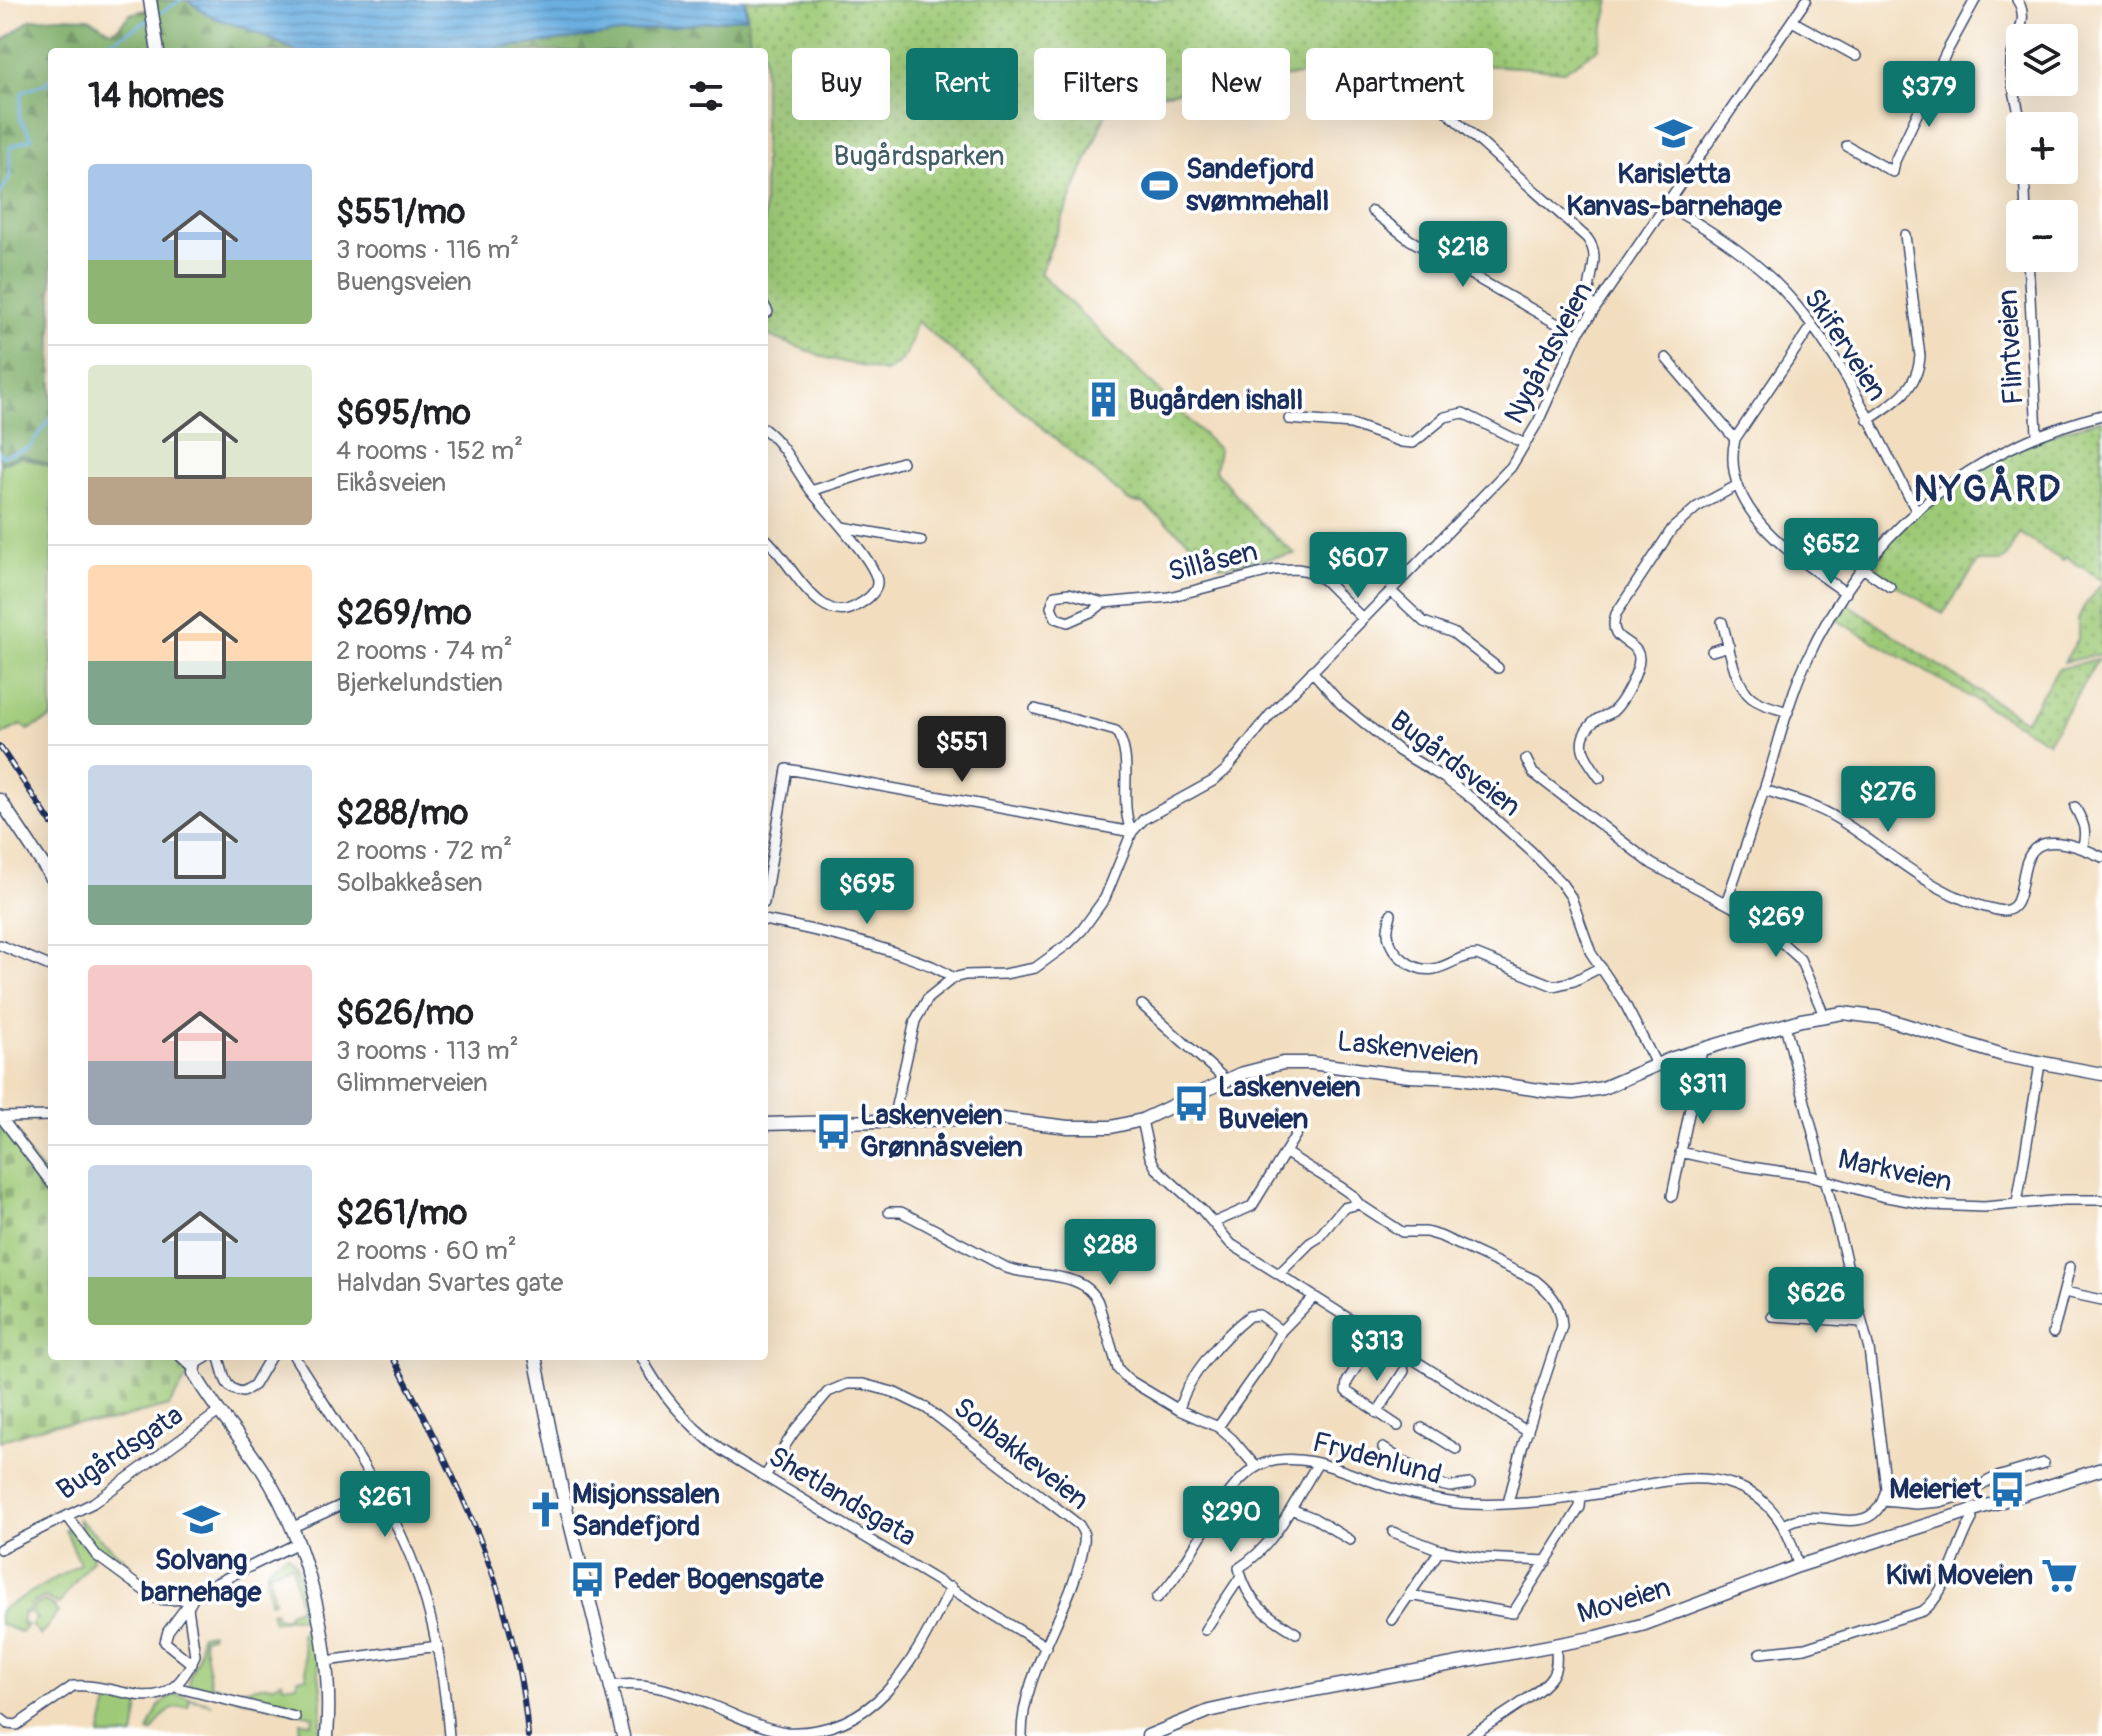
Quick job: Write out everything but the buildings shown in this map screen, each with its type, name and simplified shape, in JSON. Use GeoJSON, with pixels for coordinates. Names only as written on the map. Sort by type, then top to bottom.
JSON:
{"type":"FeatureCollection","features":[{"type":"Feature","properties":{"kind":"street"},"geometry":{"type":"LineString","coordinates":[[150,0],[157,48]]}},
{"type":"Feature","properties":{"kind":"street","name":"Nygårdsveien"},"geometry":{"type":"LineString","coordinates":[[1132,832],[1144,819],[1213,781],[1226,770],[1269,716],[1511,467],[1577,335],[1806,0]]}},
{"type":"Feature","properties":{"kind":"street"},"geometry":{"type":"LineString","coordinates":[[1847,146],[1893,172],[1895,161],[1946,53],[1975,0]]}},
{"type":"Feature","properties":{"kind":"street"},"geometry":{"type":"LineString","coordinates":[[2017,0],[2023,10],[2022,23],[2011,58],[2019,112]]}},
{"type":"Feature","properties":{"kind":"street"},"geometry":{"type":"LineString","coordinates":[[1792,21],[1856,56]]}},
{"type":"Feature","properties":{"kind":"street"},"geometry":{"type":"LineString","coordinates":[[1456,120],[1594,247],[1589,292],[1592,313]]}},
{"type":"Feature","properties":{"kind":"street","name":"Skiferveien"},"geometry":{"type":"LineString","coordinates":[[1666,205],[1704,226],[1743,254],[1777,284],[1812,325],[1843,374],[1916,510]]}},
{"type":"Feature","properties":{"kind":"street"},"geometry":{"type":"LineString","coordinates":[[1372,211],[1410,240],[1577,335]]}},
{"type":"Feature","properties":{"kind":"street"},"geometry":{"type":"LineString","coordinates":[[1868,420],[1896,402],[1909,389],[1919,368],[1905,235]]}},
{"type":"Feature","properties":{"kind":"street","name":"Flintveien"},"geometry":{"type":"LineString","coordinates":[[2029,272],[2037,434]]}},
{"type":"Feature","properties":{"kind":"street"},"geometry":{"type":"LineString","coordinates":[[1812,325],[1735,439],[1731,455],[1748,509],[1805,564],[1846,593]]}},
{"type":"Feature","properties":{"kind":"street"},"geometry":{"type":"LineString","coordinates":[[1666,358],[1735,439]]}},
{"type":"Feature","properties":{"kind":"street"},"geometry":{"type":"LineString","coordinates":[[1289,419],[1351,424],[1413,443],[1445,417],[1463,413],[1525,444]]}},
{"type":"Feature","properties":{"kind":"street"},"geometry":{"type":"LineString","coordinates":[[1726,903],[1806,662],[1846,593],[1864,569],[1916,510],[1981,462],[2037,434],[2102,415]]}},
{"type":"Feature","properties":{"kind":"street"},"geometry":{"type":"LineString","coordinates":[[768,432],[776,438],[811,491],[874,572],[877,583],[875,591],[849,610],[831,609],[819,601],[768,541]]}},
{"type":"Feature","properties":{"kind":"street"},"geometry":{"type":"LineString","coordinates":[[811,491],[902,462]]}},
{"type":"Feature","properties":{"kind":"street"},"geometry":{"type":"LineString","coordinates":[[1600,778],[1583,755],[1582,741],[1593,723],[1616,709],[1639,658],[1634,647],[1614,631],[1612,625],[1616,614],[1672,529],[1697,507],[1738,485]]}},
{"type":"Feature","properties":{"kind":"street"},"geometry":{"type":"LineString","coordinates":[[842,527],[921,541]]}},
{"type":"Feature","properties":{"kind":"street","name":"Sillåsen"},"geometry":{"type":"LineString","coordinates":[[1103,603],[1068,622],[1056,618],[1051,607],[1055,595],[1062,592],[1103,603],[1169,597],[1287,568],[1308,571],[1324,580],[1363,619]]}},
{"type":"Feature","properties":{"kind":"street"},"geometry":{"type":"LineString","coordinates":[[1864,569],[1890,587]]}},
{"type":"Feature","properties":{"kind":"street"},"geometry":{"type":"LineString","coordinates":[[1391,591],[1424,622],[1453,633],[1498,668]]}},
{"type":"Feature","properties":{"kind":"street"},"geometry":{"type":"LineString","coordinates":[[1722,622],[1740,680],[1750,696],[1764,705],[1788,712]]}},
{"type":"Feature","properties":{"kind":"street"},"geometry":{"type":"LineString","coordinates":[[1712,651],[1729,646]]}},
{"type":"Feature","properties":{"kind":"street","name":"Bugårdsveien"},"geometry":{"type":"LineString","coordinates":[[1312,671],[1341,704],[1399,751],[1474,800],[1532,852],[1562,884],[1571,897],[1591,953],[1624,1002],[1656,1064]]}},
{"type":"Feature","properties":{"kind":"street"},"geometry":{"type":"LineString","coordinates":[[893,1119],[915,1021],[928,998],[939,986],[953,978],[1018,972],[1035,968],[1049,959],[1094,916],[1117,873],[1132,832],[1126,821],[1125,753],[1116,731],[1035,709]]}},
{"type":"Feature","properties":{"kind":"street"},"geometry":{"type":"LineString","coordinates":[[1526,759],[1533,773],[1652,864],[1757,920],[1800,959],[1824,1015]]}},
{"type":"Feature","properties":{"kind":"street"},"geometry":{"type":"LineString","coordinates":[[768,880],[787,769],[1132,832]]}},
{"type":"Feature","properties":{"kind":"street"},"geometry":{"type":"LineString","coordinates":[[1764,790],[1836,817],[1947,894],[2001,911],[2017,901],[2027,859],[2033,848],[2041,843],[2059,841],[2102,857]]}},
{"type":"Feature","properties":{"kind":"street"},"geometry":{"type":"LineString","coordinates":[[0,800],[48,872]]}},
{"type":"Feature","properties":{"kind":"street"},"geometry":{"type":"LineString","coordinates":[[2075,807],[2085,827],[2086,837],[2082,848]]}},
{"type":"Feature","properties":{"kind":"street"},"geometry":{"type":"LineString","coordinates":[[1391,914],[1387,931],[1390,943],[1397,954],[1420,969],[1430,971],[1464,955],[1477,955],[1554,986],[1574,981],[1601,967]]}},
{"type":"Feature","properties":{"kind":"street"},"geometry":{"type":"LineString","coordinates":[[768,921],[810,928],[872,945],[941,969],[953,978]]}},
{"type":"Feature","properties":{"kind":"street"},"geometry":{"type":"LineString","coordinates":[[0,945],[48,965]]}},
{"type":"Feature","properties":{"kind":"street"},"geometry":{"type":"LineString","coordinates":[[1142,1005],[1226,1080]]}},
{"type":"Feature","properties":{"kind":"street","name":"Laskenveien"},"geometry":{"type":"LineString","coordinates":[[768,1124],[994,1118],[1096,1129],[1142,1120],[1226,1080],[1272,1064],[1311,1063],[1573,1093],[1603,1088],[1656,1064],[1785,1025],[1824,1015],[1852,1013],[1883,1018],[2040,1064],[2101,1073]]}},
{"type":"Feature","properties":{"kind":"street"},"geometry":{"type":"LineString","coordinates":[[1784,1525],[1793,1518],[1805,1516],[1852,1522],[1869,1516],[1883,1501],[1885,1476],[1874,1384],[1862,1322],[1785,1025]]}},
{"type":"Feature","properties":{"kind":"street"},"geometry":{"type":"LineString","coordinates":[[1672,1196],[1702,1050]]}},
{"type":"Feature","properties":{"kind":"street"},"geometry":{"type":"LineString","coordinates":[[2017,1203],[2040,1064]]}},
{"type":"Feature","properties":{"kind":"street"},"geometry":{"type":"LineString","coordinates":[[0,1117],[48,1116]]}},
{"type":"Feature","properties":{"kind":"street"},"geometry":{"type":"LineString","coordinates":[[0,1117],[48,1179]]}},
{"type":"Feature","properties":{"kind":"street"},"geometry":{"type":"LineString","coordinates":[[1142,1120],[1150,1157],[1156,1168],[1188,1196],[1231,1244],[1528,1432]]}},
{"type":"Feature","properties":{"kind":"street"},"geometry":{"type":"LineString","coordinates":[[1213,1223],[1252,1206],[1303,1123]]}},
{"type":"Feature","properties":{"kind":"street","name":"Markveien"},"geometry":{"type":"LineString","coordinates":[[1680,1152],[1825,1179],[1881,1196],[1931,1205],[1984,1207],[2102,1200]]}},
{"type":"Feature","properties":{"kind":"street"},"geometry":{"type":"LineString","coordinates":[[1286,1153],[1352,1195],[1359,1204],[1402,1232],[1426,1232],[1440,1236],[1517,1270],[1549,1291],[1561,1313],[1562,1326],[1508,1503]]}},
{"type":"Feature","properties":{"kind":"street"},"geometry":{"type":"LineString","coordinates":[[1279,1274],[1318,1238],[1343,1208],[1359,1204]]}},
{"type":"Feature","properties":{"kind":"street"},"geometry":{"type":"LineString","coordinates":[[889,1212],[901,1212],[1007,1268],[1032,1275],[1065,1278],[1086,1286],[1098,1302],[1118,1369],[1129,1380],[1179,1410],[1218,1427],[1256,1467],[1231,1491],[1183,1569],[1157,1598]]}},
{"type":"Feature","properties":{"kind":"street"},"geometry":{"type":"LineString","coordinates":[[2053,1333],[2070,1267]]}},
{"type":"Feature","properties":{"kind":"street"},"geometry":{"type":"LineString","coordinates":[[2065,1292],[2102,1300]]}},
{"type":"Feature","properties":{"kind":"street"},"geometry":{"type":"LineString","coordinates":[[1218,1427],[1265,1360],[1281,1331],[1314,1297]]}},
{"type":"Feature","properties":{"kind":"street"},"geometry":{"type":"LineString","coordinates":[[1179,1410],[1185,1394],[1215,1348],[1249,1316],[1259,1315],[1281,1331]]}},
{"type":"Feature","properties":{"kind":"street"},"geometry":{"type":"LineString","coordinates":[[1772,1316],[1862,1322]]}},
{"type":"Feature","properties":{"kind":"street"},"geometry":{"type":"LineString","coordinates":[[1375,1337],[1345,1386],[1348,1394],[1398,1426]]}},
{"type":"Feature","properties":{"kind":"street"},"geometry":{"type":"LineString","coordinates":[[184,1360],[262,1468],[293,1527],[313,1597],[326,1661],[327,1736]]}},
{"type":"Feature","properties":{"kind":"street"},"geometry":{"type":"LineString","coordinates":[[193,1368],[199,1360]]}},
{"type":"Feature","properties":{"kind":"street"},"geometry":{"type":"LineString","coordinates":[[219,1360],[225,1382],[231,1389],[243,1392],[254,1385],[269,1360]]}},
{"type":"Feature","properties":{"kind":"street"},"geometry":{"type":"LineString","coordinates":[[296,1360],[377,1489],[419,1579],[438,1646],[449,1736]]}},
{"type":"Feature","properties":{"kind":"street"},"geometry":{"type":"LineString","coordinates":[[536,1360],[562,1491],[623,1736]]}},
{"type":"Feature","properties":{"kind":"street","name":"Shetlandsgata"},"geometry":{"type":"LineString","coordinates":[[643,1360],[658,1386],[691,1426],[721,1450],[1047,1647]]}},
{"type":"Feature","properties":{"kind":"street"},"geometry":{"type":"LineString","coordinates":[[1377,1413],[1404,1371]]}},
{"type":"Feature","properties":{"kind":"street","name":"Solbakkeveien"},"geometry":{"type":"LineString","coordinates":[[765,1476],[809,1411],[828,1392],[838,1387],[863,1384],[893,1392],[926,1408],[1061,1509],[1084,1532],[1078,1565],[1029,1691],[1022,1736]]}},
{"type":"Feature","properties":{"kind":"street","name":"Bugårdsgata"},"geometry":{"type":"LineString","coordinates":[[0,1549],[93,1503],[220,1411]]}},
{"type":"Feature","properties":{"kind":"street"},"geometry":{"type":"LineString","coordinates":[[1422,1428],[1456,1449]]}},
{"type":"Feature","properties":{"kind":"street"},"geometry":{"type":"LineString","coordinates":[[1383,1448],[1441,1485],[1470,1484]]}},
{"type":"Feature","properties":{"kind":"street","name":"Frydenlund"},"geometry":{"type":"LineString","coordinates":[[1256,1467],[1285,1459],[1318,1463],[1422,1496],[1469,1504],[1581,1496],[1700,1478],[1718,1480],[1752,1494],[1777,1515],[1794,1548],[1798,1566]]}},
{"type":"Feature","properties":{"kind":"street"},"geometry":{"type":"LineString","coordinates":[[1296,1633],[1259,1609],[1239,1568],[1257,1556],[1291,1509],[1318,1463]]}},
{"type":"Feature","properties":{"kind":"street"},"geometry":{"type":"LineString","coordinates":[[1883,1501],[1908,1504],[1940,1502],[1994,1478],[2044,1463]]}},
{"type":"Feature","properties":{"kind":"street","name":"Moveien"},"geometry":{"type":"LineString","coordinates":[[1148,1736],[1209,1711],[1597,1637],[1645,1624],[1798,1566],[2102,1469]]}},
{"type":"Feature","properties":{"kind":"street"},"geometry":{"type":"LineString","coordinates":[[293,1527],[377,1489]]}},
{"type":"Feature","properties":{"kind":"street"},"geometry":{"type":"LineString","coordinates":[[1409,1595],[1513,1613],[1580,1507],[1581,1496]]}},
{"type":"Feature","properties":{"kind":"street"},"geometry":{"type":"LineString","coordinates":[[1291,1509],[1314,1518],[1350,1540]]}},
{"type":"Feature","properties":{"kind":"street"},"geometry":{"type":"LineString","coordinates":[[1760,1653],[1805,1648],[1923,1611],[1932,1603],[1947,1575],[1972,1519],[1970,1510]]}},
{"type":"Feature","properties":{"kind":"street"},"geometry":{"type":"LineString","coordinates":[[67,1516],[97,1556],[153,1597],[164,1601],[192,1600]]}},
{"type":"Feature","properties":{"kind":"street"},"geometry":{"type":"LineString","coordinates":[[1393,1532],[1440,1550],[1482,1558],[1547,1561]]}},
{"type":"Feature","properties":{"kind":"street"},"geometry":{"type":"LineString","coordinates":[[192,1664],[167,1646],[165,1638],[192,1600],[200,1591],[298,1543]]}},
{"type":"Feature","properties":{"kind":"street"},"geometry":{"type":"LineString","coordinates":[[1392,1620],[1440,1550]]}},
{"type":"Feature","properties":{"kind":"street"},"geometry":{"type":"LineString","coordinates":[[1205,1630],[1241,1576]]}},
{"type":"Feature","properties":{"kind":"street"},"geometry":{"type":"LineString","coordinates":[[610,1686],[635,1683],[662,1687],[782,1731],[827,1731],[870,1711],[892,1692],[908,1671],[951,1587]]}},
{"type":"Feature","properties":{"kind":"street"},"geometry":{"type":"LineString","coordinates":[[0,1718],[8,1724],[17,1725],[73,1686],[157,1696],[175,1687],[192,1664],[195,1646],[192,1600]]}},
{"type":"Feature","properties":{"kind":"street"},"geometry":{"type":"LineString","coordinates":[[1471,1736],[1541,1688],[1553,1676],[1557,1662],[1556,1645]]}},
{"type":"Feature","properties":{"kind":"street"},"geometry":{"type":"LineString","coordinates":[[326,1661],[438,1646]]}},
{"type":"Feature","properties":{"kind":"street"},"geometry":{"type":"LineString","coordinates":[[175,1687],[295,1717]]}},
{"type":"Feature","properties":{"kind":"green space"},"geometry":{"type":"Polygon","coordinates":[[[156,0],[187,0],[212,17],[249,29],[289,48],[48,48],[48,465],[22,455],[0,462],[0,54],[5,39],[30,20],[56,17],[89,18],[111,31],[118,28],[130,14],[157,7],[156,0]]]}},
{"type":"Feature","properties":{"kind":"green space"},"geometry":{"type":"Polygon","coordinates":[[[746,0],[751,48],[501,48],[745,17],[746,0]]]}},
{"type":"Feature","properties":{"kind":"green space","name":"Bugårdsparken"},"geometry":{"type":"Polygon","coordinates":[[[746,0],[1610,0],[1599,48],[1564,71],[1493,66],[1493,48],[1306,48],[1306,75],[1290,77],[1290,48],[1182,48],[1182,91],[1166,94],[1166,48],[1034,48],[1034,120],[1103,120],[1040,273],[1219,450],[1215,470],[1252,515],[1295,554],[1221,566],[1143,504],[1129,501],[917,321],[904,357],[885,372],[827,358],[769,336],[768,48],[751,48],[746,0]]]}},
{"type":"Feature","properties":{"kind":"green space"},"geometry":{"type":"Polygon","coordinates":[[[2102,419],[2102,580],[2066,557],[2063,561],[2019,533],[2006,558],[1999,562],[1978,562],[1943,614],[1878,574],[1876,562],[1904,525],[1966,476],[2031,442],[2102,419]]]}},
{"type":"Feature","properties":{"kind":"green space"},"geometry":{"type":"Polygon","coordinates":[[[21,457],[48,466],[48,720],[28,730],[21,725],[3,734],[0,731],[0,464],[21,457]]]}},
{"type":"Feature","properties":{"kind":"green space"},"geometry":{"type":"Polygon","coordinates":[[[2102,583],[2102,654],[2064,662],[2078,639],[2078,620],[2083,608],[2102,583]]]}},
{"type":"Feature","properties":{"kind":"green space"},"geometry":{"type":"Polygon","coordinates":[[[1846,602],[2025,721],[2058,669],[2098,659],[2048,742],[1835,619],[1846,602]]]}},
{"type":"Feature","properties":{"kind":"green space"},"geometry":{"type":"Polygon","coordinates":[[[0,1117],[48,1179],[48,1360],[187,1360],[193,1368],[169,1406],[107,1422],[53,1424],[0,1441],[0,1117]]]}},
{"type":"Feature","properties":{"kind":"green space"},"geometry":{"type":"Polygon","coordinates":[[[78,1519],[130,1564],[119,1570],[100,1554],[83,1534],[78,1519]]]}},
{"type":"Feature","properties":{"kind":"green space"},"geometry":{"type":"Polygon","coordinates":[[[68,1527],[93,1555],[92,1559],[59,1604],[45,1597],[31,1604],[29,1613],[24,1612],[22,1624],[27,1625],[21,1632],[0,1624],[0,1610],[80,1564],[65,1529],[68,1527]]]}},
{"type":"Feature","properties":{"kind":"green space"},"geometry":{"type":"Polygon","coordinates":[[[288,1554],[296,1564],[309,1616],[274,1622],[271,1612],[275,1611],[277,1618],[288,1616],[288,1612],[300,1608],[292,1565],[269,1572],[274,1601],[270,1602],[267,1572],[272,1563],[288,1554]]]}},
{"type":"Feature","properties":{"kind":"green space"},"geometry":{"type":"Polygon","coordinates":[[[45,1601],[55,1606],[58,1612],[40,1636],[31,1625],[37,1619],[32,1614],[34,1606],[45,1601]]]}},
{"type":"Feature","properties":{"kind":"green space"},"geometry":{"type":"Polygon","coordinates":[[[306,1626],[313,1627],[322,1698],[321,1736],[298,1734],[301,1721],[312,1724],[313,1716],[192,1687],[188,1683],[200,1651],[200,1635],[211,1633],[211,1636],[203,1638],[211,1686],[237,1690],[273,1686],[282,1681],[283,1686],[297,1684],[297,1679],[307,1677],[301,1635],[306,1626]]]}},
{"type":"Feature","properties":{"kind":"green space"},"geometry":{"type":"Polygon","coordinates":[[[174,1694],[212,1704],[190,1699],[188,1707],[170,1710],[152,1732],[148,1731],[159,1706],[174,1694]]]}},
{"type":"Feature","properties":{"kind":"green space"},"geometry":{"type":"Polygon","coordinates":[[[109,1699],[121,1702],[124,1699],[140,1699],[134,1736],[100,1736],[109,1699]]]}},
{"type":"Feature","properties":{"kind":"water"},"geometry":{"type":"Polygon","coordinates":[[[187,0],[745,0],[746,17],[501,48],[289,48],[249,29],[212,17],[187,0]]]}},
{"type":"Feature","properties":{"kind":"waterway"},"geometry":{"type":"LineString","coordinates":[[155,16],[181,0]]}},
{"type":"Feature","properties":{"kind":"waterway"},"geometry":{"type":"LineString","coordinates":[[100,48],[149,20]]}},
{"type":"Feature","properties":{"kind":"waterway"},"geometry":{"type":"LineString","coordinates":[[0,194],[10,177],[10,147],[32,138],[19,117],[22,92],[48,82]]}},
{"type":"Feature","properties":{"kind":"waterway"},"geometry":{"type":"LineString","coordinates":[[0,452],[2,456],[29,448],[48,422]]}},
{"type":"Feature","properties":{"kind":"railway"},"geometry":{"type":"LineString","coordinates":[[0,747],[48,818]]}},
{"type":"Feature","properties":{"kind":"railway"},"geometry":{"type":"LineString","coordinates":[[394,1360],[439,1446],[480,1539],[511,1636],[522,1685],[528,1736]]}},
{"type":"Feature","properties":{"kind":"place","name":"Karisletta Kanvas-barnehage"},"geometry":{"type":"Point","coordinates":[1674,134]}},
{"type":"Feature","properties":{"kind":"place","name":"Sandefjord svømmehall"},"geometry":{"type":"Point","coordinates":[1160,185]}},
{"type":"Feature","properties":{"kind":"place","name":"Bugården ishall"},"geometry":{"type":"Point","coordinates":[1103,400]}},
{"type":"Feature","properties":{"kind":"place","name":"Laskenveien Buveien"},"geometry":{"type":"Point","coordinates":[1192,1103]}},
{"type":"Feature","properties":{"kind":"place","name":"Laskenveien Grønnåsveien"},"geometry":{"type":"Point","coordinates":[834,1131]}},
{"type":"Feature","properties":{"kind":"place","name":"Meieriet"},"geometry":{"type":"Point","coordinates":[2008,1489]}},
{"type":"Feature","properties":{"kind":"place","name":"Misjonssalen Sandefjord"},"geometry":{"type":"Point","coordinates":[546,1510]}},
{"type":"Feature","properties":{"kind":"place","name":"Solvang barnehage"},"geometry":{"type":"Point","coordinates":[201,1520]}},
{"type":"Feature","properties":{"kind":"place","name":"Kiwi Moveien"},"geometry":{"type":"Point","coordinates":[2059,1575]}},
{"type":"Feature","properties":{"kind":"place","name":"Peder Bogensgate"},"geometry":{"type":"Point","coordinates":[587,1579]}},
{"type":"Feature","properties":{"kind":"district","name":"NYGÅRD"},"geometry":{"type":"Point","coordinates":[1988,489]}}]}
